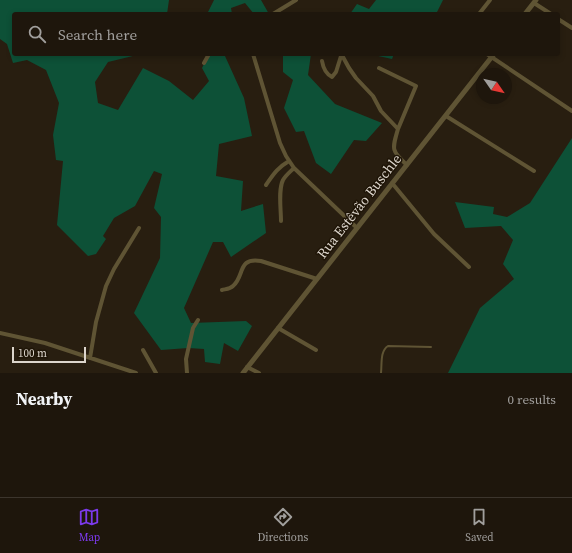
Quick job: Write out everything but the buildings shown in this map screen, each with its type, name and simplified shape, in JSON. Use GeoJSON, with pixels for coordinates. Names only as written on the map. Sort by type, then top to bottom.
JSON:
{"type":"FeatureCollection","features":[{"type":"Feature","properties":{"kind":"street"},"geometry":{"type":"LineString","coordinates":[[276,12],[296,0]]}},
{"type":"Feature","properties":{"kind":"street"},"geometry":{"type":"LineString","coordinates":[[481,12],[490,0]]}},
{"type":"Feature","properties":{"kind":"street"},"geometry":{"type":"LineString","coordinates":[[527,12],[535,1],[549,12]]}},
{"type":"Feature","properties":{"kind":"street"},"geometry":{"type":"LineString","coordinates":[[560,19],[572,28]]}},
{"type":"Feature","properties":{"kind":"street"},"geometry":{"type":"LineString","coordinates":[[204,63],[208,56]]}},
{"type":"Feature","properties":{"kind":"street"},"geometry":{"type":"LineString","coordinates":[[254,56],[280,143],[289,161],[294,168],[357,228]]}},
{"type":"Feature","properties":{"kind":"street"},"geometry":{"type":"LineString","coordinates":[[322,61],[324,69],[332,77],[336,72],[342,56],[356,78],[373,96],[381,111],[398,129]]}},
{"type":"Feature","properties":{"kind":"street","name":"Rua Estêvão Buschle"},"geometry":{"type":"LineString","coordinates":[[243,373],[446,116],[490,56]]}},
{"type":"Feature","properties":{"kind":"street"},"geometry":{"type":"LineString","coordinates":[[492,56],[572,111]]}},
{"type":"Feature","properties":{"kind":"street"},"geometry":{"type":"LineString","coordinates":[[379,68],[416,86],[398,129],[394,143],[394,151],[398,158],[407,165]]}},
{"type":"Feature","properties":{"kind":"street"},"geometry":{"type":"LineString","coordinates":[[446,116],[534,171]]}},
{"type":"Feature","properties":{"kind":"street"},"geometry":{"type":"LineString","coordinates":[[266,186],[277,169],[289,161]]}},
{"type":"Feature","properties":{"kind":"street"},"geometry":{"type":"LineString","coordinates":[[281,221],[282,183],[286,176],[294,168]]}},
{"type":"Feature","properties":{"kind":"street"},"geometry":{"type":"LineString","coordinates":[[392,183],[434,234],[469,267]]}},
{"type":"Feature","properties":{"kind":"street"},"geometry":{"type":"LineString","coordinates":[[90,358],[96,322],[106,286],[114,269],[139,228]]}},
{"type":"Feature","properties":{"kind":"street"},"geometry":{"type":"LineString","coordinates":[[222,290],[230,288],[234,285],[237,282],[244,266],[248,262],[254,261],[261,261],[317,279]]}},
{"type":"Feature","properties":{"kind":"street"},"geometry":{"type":"LineString","coordinates":[[187,373],[186,359],[193,328],[198,320]]}},
{"type":"Feature","properties":{"kind":"street"},"geometry":{"type":"LineString","coordinates":[[278,328],[316,350]]}},
{"type":"Feature","properties":{"kind":"street"},"geometry":{"type":"LineString","coordinates":[[0,333],[44,343],[136,373]]}},
{"type":"Feature","properties":{"kind":"street"},"geometry":{"type":"LineString","coordinates":[[143,350],[156,373]]}},
{"type":"Feature","properties":{"kind":"street"},"geometry":{"type":"LineString","coordinates":[[247,367],[259,373]]}},
{"type":"Feature","properties":{"kind":"lane"},"geometry":{"type":"LineString","coordinates":[[381,373],[383,351],[388,346],[431,347]]}},
{"type":"Feature","properties":{"kind":"green space"},"geometry":{"type":"Polygon","coordinates":[[[0,0],[169,0],[167,12],[12,12],[12,56],[133,56],[108,62],[95,82],[98,103],[118,110],[143,68],[169,81],[193,100],[209,81],[202,68],[208,56],[225,56],[244,98],[252,136],[219,144],[216,176],[243,181],[241,211],[263,204],[266,233],[231,257],[223,242],[213,242],[184,308],[191,323],[246,321],[252,326],[238,351],[224,343],[220,364],[205,362],[204,349],[188,348],[161,350],[134,313],[160,258],[161,217],[154,208],[162,174],[154,171],[135,206],[114,218],[103,236],[106,239],[96,254],[88,256],[57,225],[63,161],[56,160],[53,135],[59,103],[46,70],[27,60],[13,63],[7,44],[0,39],[0,0]]]}},
{"type":"Feature","properties":{"kind":"green space"},"geometry":{"type":"Polygon","coordinates":[[[214,0],[261,0],[268,12],[252,12],[245,3],[231,8],[232,12],[208,12],[214,0]]]}},
{"type":"Feature","properties":{"kind":"green space"},"geometry":{"type":"Polygon","coordinates":[[[376,0],[443,0],[437,12],[351,12],[357,4],[369,9],[376,0]]]}},
{"type":"Feature","properties":{"kind":"green space"},"geometry":{"type":"Polygon","coordinates":[[[283,56],[311,56],[308,75],[335,104],[382,123],[366,141],[354,140],[331,174],[316,163],[304,131],[296,132],[284,108],[293,80],[283,72],[283,56]]]}},
{"type":"Feature","properties":{"kind":"green space"},"geometry":{"type":"Polygon","coordinates":[[[378,56],[393,56],[392,59],[378,56]]]}},
{"type":"Feature","properties":{"kind":"green space"},"geometry":{"type":"Polygon","coordinates":[[[572,138],[572,373],[448,373],[480,308],[514,279],[503,264],[513,240],[501,226],[465,228],[455,202],[494,207],[493,214],[507,217],[530,203],[572,138]]]}}]}
